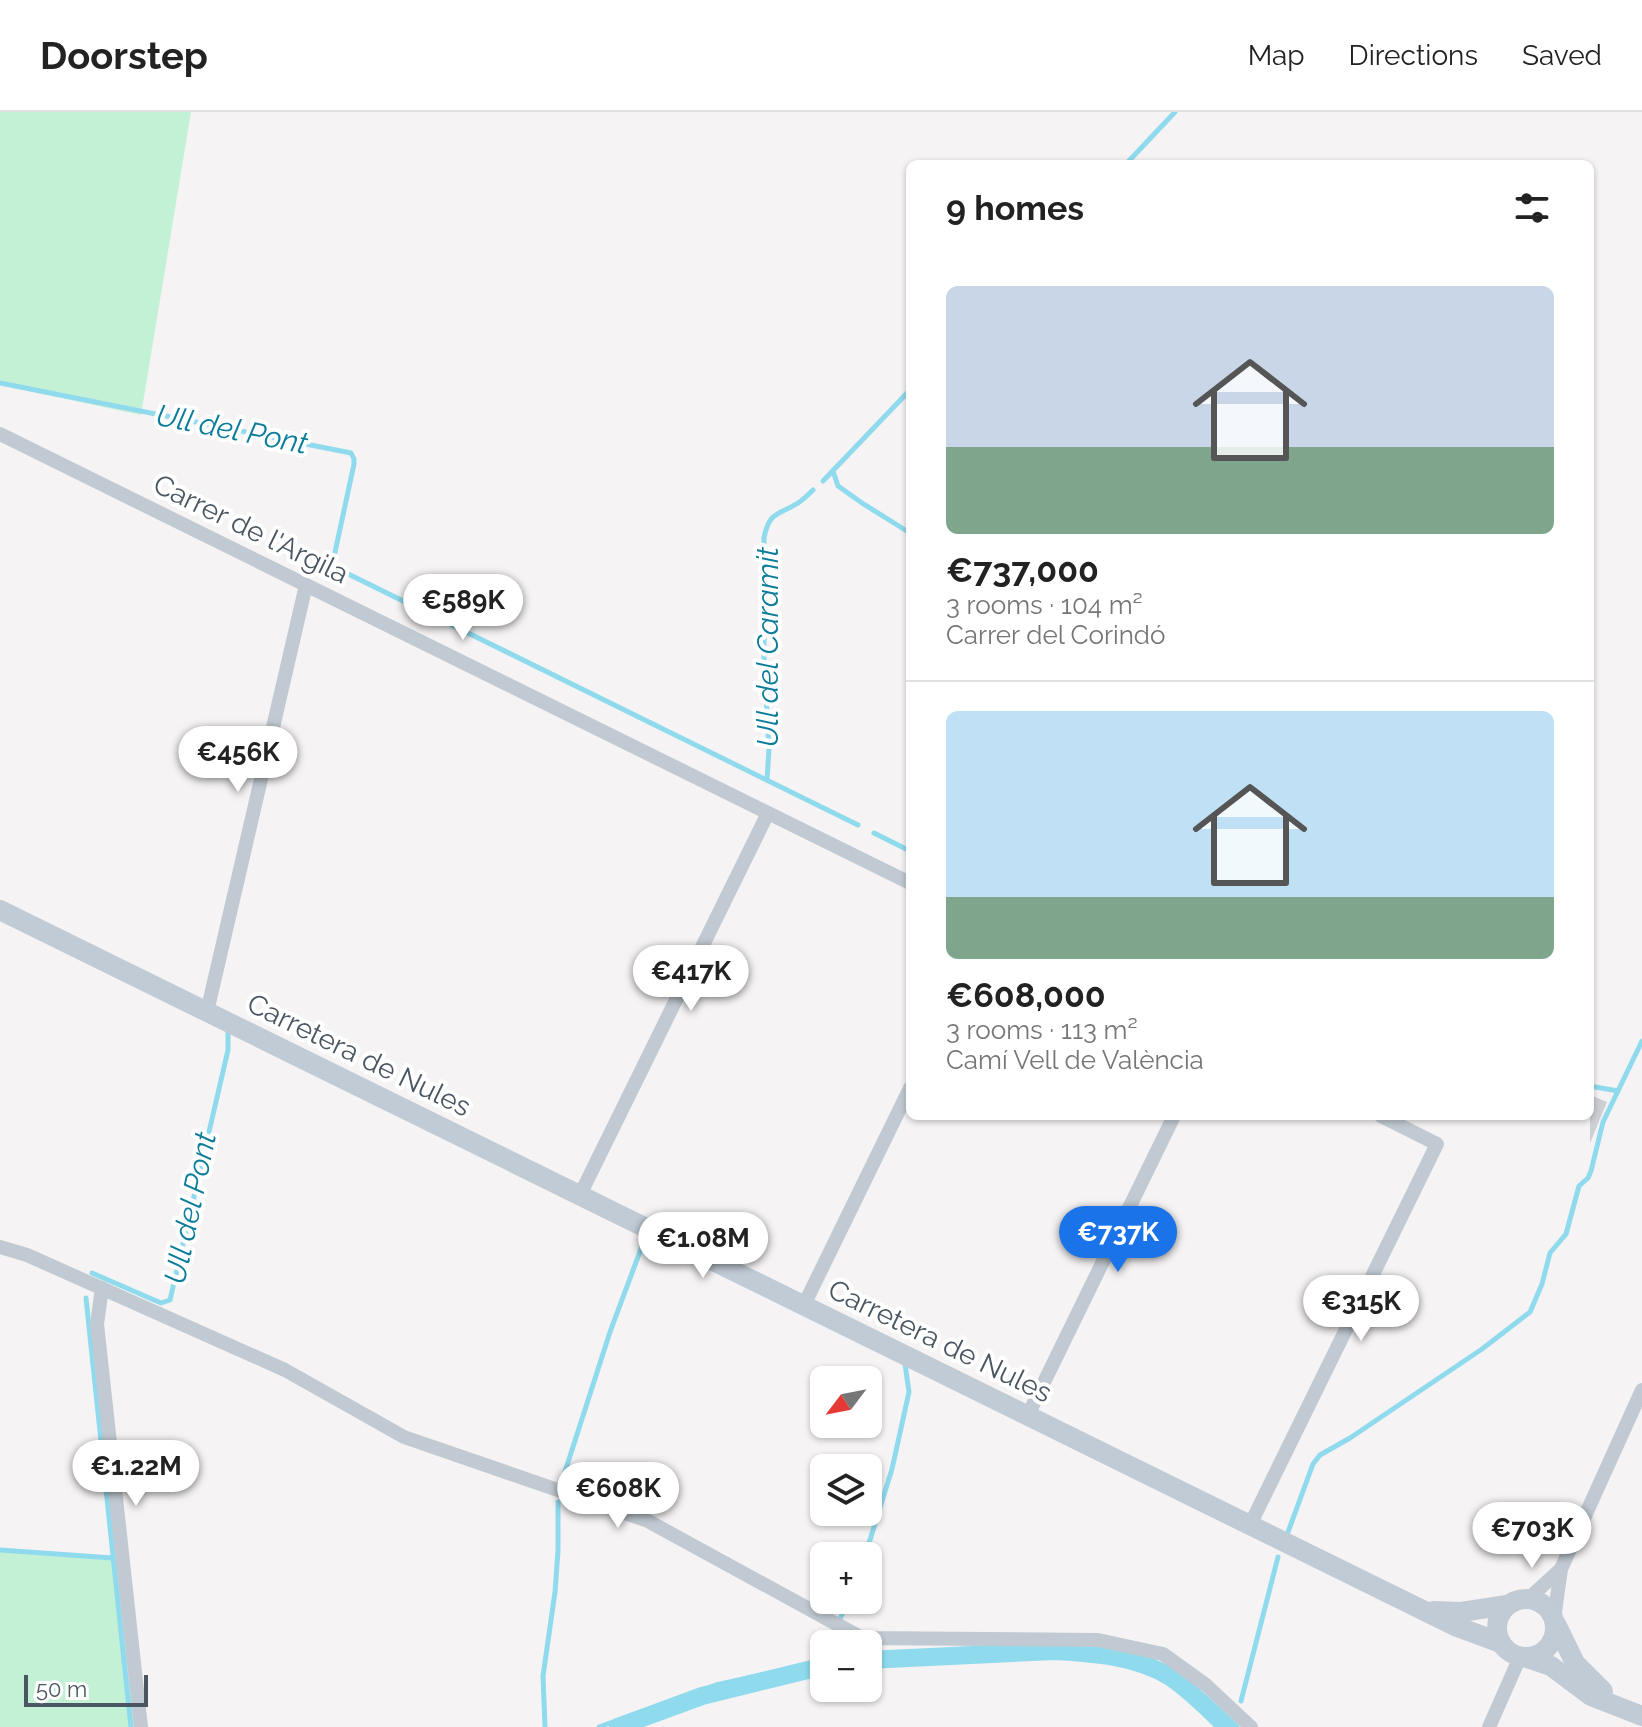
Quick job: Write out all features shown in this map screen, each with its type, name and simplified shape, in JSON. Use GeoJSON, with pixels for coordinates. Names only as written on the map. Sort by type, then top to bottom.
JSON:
{"type":"FeatureCollection","features":[{"type":"Feature","properties":{"kind":"main road","name":"Carretera de Nules"},"geometry":{"type":"LineString","coordinates":[[0,910],[1455,1626],[1551,1666],[1591,1696],[1636,1713]]}},
{"type":"Feature","properties":{"kind":"main road"},"geometry":{"type":"LineString","coordinates":[[1528,1599],[1544,1605],[1555,1621],[1554,1639],[1543,1652],[1514,1652],[1496,1630],[1499,1616],[1507,1605],[1528,1599]]}},
{"type":"Feature","properties":{"kind":"main road","name":"Carretera de Nules"},"geometry":{"type":"LineString","coordinates":[[1425,1611],[1461,1612],[1507,1605]]}},
{"type":"Feature","properties":{"kind":"main road","name":"Carretera de Nules"},"geometry":{"type":"LineString","coordinates":[[1555,1621],[1575,1663],[1595,1685],[1636,1713]]}},
{"type":"Feature","properties":{"kind":"street","name":"Carrer de l'Argila"},"geometry":{"type":"LineString","coordinates":[[0,434],[906,881]]}},
{"type":"Feature","properties":{"kind":"street"},"geometry":{"type":"LineString","coordinates":[[207,1012],[306,585]]}},
{"type":"Feature","properties":{"kind":"street"},"geometry":{"type":"LineString","coordinates":[[580,1195],[768,813]]}},
{"type":"Feature","properties":{"kind":"street"},"geometry":{"type":"LineString","coordinates":[[804,1305],[906,1096]]}},
{"type":"Feature","properties":{"kind":"street"},"geometry":{"type":"LineString","coordinates":[[1028,1415],[1172,1120]]}},
{"type":"Feature","properties":{"kind":"street"},"geometry":{"type":"LineString","coordinates":[[1250,1525],[1437,1144],[1389,1120]]}},
{"type":"Feature","properties":{"kind":"street"},"geometry":{"type":"LineString","coordinates":[[0,1247],[27,1255],[285,1370],[404,1437],[648,1521],[862,1638],[1098,1640],[1163,1654],[1206,1685],[1251,1727]]}},
{"type":"Feature","properties":{"kind":"street"},"geometry":{"type":"LineString","coordinates":[[102,1288],[97,1324],[141,1727]]}},
{"type":"Feature","properties":{"kind":"street"},"geometry":{"type":"LineString","coordinates":[[1555,1621],[1561,1569],[1642,1390]]}},
{"type":"Feature","properties":{"kind":"street"},"geometry":{"type":"LineString","coordinates":[[1528,1599],[1561,1569]]}},
{"type":"Feature","properties":{"kind":"street"},"geometry":{"type":"LineString","coordinates":[[1489,1727],[1510,1678],[1514,1652]]}},
{"type":"Feature","properties":{"kind":"green space"},"geometry":{"type":"Polygon","coordinates":[[[0,112],[191,112],[141,415],[0,385],[0,112]]]}},
{"type":"Feature","properties":{"kind":"green space"},"geometry":{"type":"Polygon","coordinates":[[[0,1550],[117,1560],[136,1727],[0,1727],[0,1550]]]}},
{"type":"Feature","properties":{"kind":"building"},"geometry":{"type":"Polygon","coordinates":[[[1594,1097],[1607,1102],[1590,1143],[1590,1120],[1594,1120],[1594,1097]]]}},
{"type":"Feature","properties":{"kind":"waterway","name":"Ull del Caramit"},"geometry":{"type":"LineString","coordinates":[[1130,160],[1175,112]]}},
{"type":"Feature","properties":{"kind":"waterway"},"geometry":{"type":"LineString","coordinates":[[0,383],[351,453],[354,464],[332,566],[858,825]]}},
{"type":"Feature","properties":{"kind":"waterway","name":"Ull del Caramit"},"geometry":{"type":"LineString","coordinates":[[823,481],[906,394]]}},
{"type":"Feature","properties":{"kind":"waterway"},"geometry":{"type":"LineString","coordinates":[[833,471],[838,486],[906,530]]}},
{"type":"Feature","properties":{"kind":"waterway","name":"Ull del Caramit"},"geometry":{"type":"LineString","coordinates":[[767,780],[764,538],[772,518],[813,490]]}},
{"type":"Feature","properties":{"kind":"waterway"},"geometry":{"type":"LineString","coordinates":[[874,833],[906,849]]}},
{"type":"Feature","properties":{"kind":"waterway","name":"Ull del Pont"},"geometry":{"type":"LineString","coordinates":[[92,1273],[161,1303],[170,1300],[228,1050],[228,1033]]}},
{"type":"Feature","properties":{"kind":"waterway"},"geometry":{"type":"LineString","coordinates":[[1288,1532],[1313,1464],[1320,1455],[1482,1349],[1530,1312],[1550,1253],[1566,1234],[1579,1186],[1591,1171],[1603,1122],[1642,1041]]}},
{"type":"Feature","properties":{"kind":"waterway"},"geometry":{"type":"LineString","coordinates":[[1594,1087],[1618,1091]]}},
{"type":"Feature","properties":{"kind":"waterway","name":"Ull del Caramit"},"geometry":{"type":"LineString","coordinates":[[562,1481],[610,1332],[645,1238]]}},
{"type":"Feature","properties":{"kind":"waterway","name":"Ull del Pont"},"geometry":{"type":"LineString","coordinates":[[86,1298],[131,1727]]}},
{"type":"Feature","properties":{"kind":"waterway"},"geometry":{"type":"LineString","coordinates":[[869,1542],[892,1469],[909,1392],[905,1364]]}},
{"type":"Feature","properties":{"kind":"waterway","name":"Ull del Caramit"},"geometry":{"type":"LineString","coordinates":[[545,1727],[543,1676],[555,1592],[558,1502]]}},
{"type":"Feature","properties":{"kind":"waterway"},"geometry":{"type":"LineString","coordinates":[[0,1550],[113,1558]]}},
{"type":"Feature","properties":{"kind":"waterway"},"geometry":{"type":"LineString","coordinates":[[1241,1701],[1278,1557]]}},
{"type":"Feature","properties":{"kind":"waterway"},"geometry":{"type":"LineString","coordinates":[[839,1621],[842,1614]]}},
{"type":"Feature","properties":{"kind":"waterway"},"geometry":{"type":"LineString","coordinates":[[882,1653],[1043,1646]]}},
{"type":"Feature","properties":{"kind":"waterway"},"geometry":{"type":"LineString","coordinates":[[1065,1646],[1126,1654],[1158,1664],[1194,1688],[1237,1727]]}},
{"type":"Feature","properties":{"kind":"waterway"},"geometry":{"type":"LineString","coordinates":[[882,1659],[1054,1651],[1114,1657],[1143,1664],[1170,1677],[1227,1727]]}},
{"type":"Feature","properties":{"kind":"waterway"},"geometry":{"type":"LineString","coordinates":[[599,1727],[716,1685],[810,1664]]}},
{"type":"Feature","properties":{"kind":"waterway"},"geometry":{"type":"LineString","coordinates":[[618,1727],[702,1696],[810,1669]]}}]}
